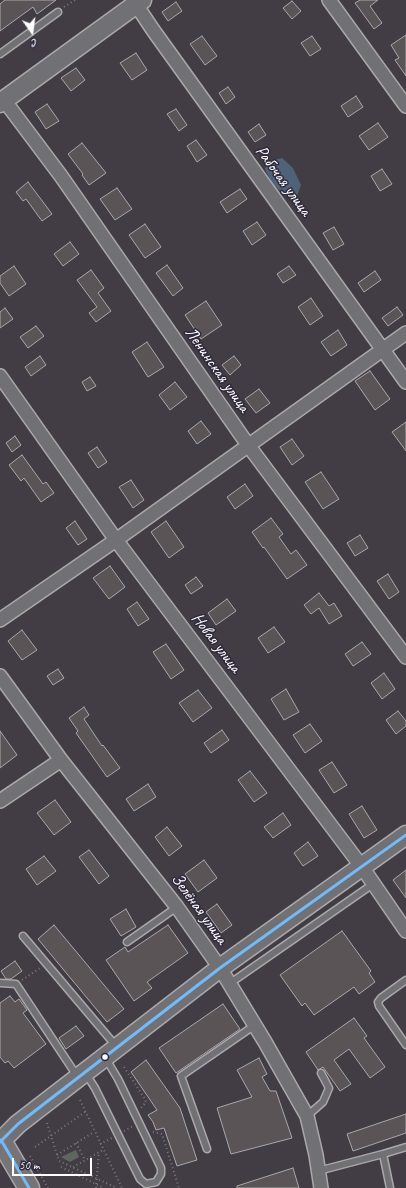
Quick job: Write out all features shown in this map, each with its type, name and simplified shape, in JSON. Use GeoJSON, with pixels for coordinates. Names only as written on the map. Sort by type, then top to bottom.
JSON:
{"type":"FeatureCollection","features":[{"type":"Feature","properties":{"kind":"main road"},"geometry":{"type":"LineString","coordinates":[[2,102],[137,1]]}},
{"type":"Feature","properties":{"kind":"main road"},"geometry":{"type":"LineString","coordinates":[[29,1188],[0,1140],[18,1124],[220,968],[406,835]]}},
{"type":"Feature","properties":{"kind":"main road"},"geometry":{"type":"LineString","coordinates":[[0,1164],[14,1188]]}},
{"type":"Feature","properties":{"kind":"street"},"geometry":{"type":"LineString","coordinates":[[329,0],[406,106]]}},
{"type":"Feature","properties":{"kind":"street","name":"Рабочая улица"},"geometry":{"type":"LineString","coordinates":[[137,1],[153,30],[406,382]]}},
{"type":"Feature","properties":{"kind":"street","name":"Ленинская улица"},"geometry":{"type":"LineString","coordinates":[[2,102],[61,176],[248,445],[406,657]]}},
{"type":"Feature","properties":{"kind":"street"},"geometry":{"type":"LineString","coordinates":[[0,620],[116,540],[406,333]]}},
{"type":"Feature","properties":{"kind":"street","name":"Новая улица"},"geometry":{"type":"LineString","coordinates":[[0,376],[116,540],[362,866],[406,931]]}},
{"type":"Feature","properties":{"kind":"street","name":"Зелёная улица"},"geometry":{"type":"LineString","coordinates":[[0,676],[61,760],[177,907],[220,968],[255,1025],[307,1116],[316,1155],[320,1188]]}},
{"type":"Feature","properties":{"kind":"street"},"geometry":{"type":"LineString","coordinates":[[0,801],[61,760]]}},
{"type":"Feature","properties":{"kind":"lane"},"geometry":{"type":"LineString","coordinates":[[0,54],[58,12]]}},
{"type":"Feature","properties":{"kind":"lane"},"geometry":{"type":"LineString","coordinates":[[229,984],[374,884]]}},
{"type":"Feature","properties":{"kind":"lane"},"geometry":{"type":"LineString","coordinates":[[127,942],[177,907]]}},
{"type":"Feature","properties":{"kind":"lane"},"geometry":{"type":"LineString","coordinates":[[0,983],[16,984],[82,1075],[95,1088],[140,1179],[146,1184],[156,1182],[161,1174],[160,1168],[118,1079],[111,1052],[46,964],[23,936]]}},
{"type":"Feature","properties":{"kind":"lane"},"geometry":{"type":"LineString","coordinates":[[406,980],[381,998],[378,1002],[379,1006],[406,1045]]}},
{"type":"Feature","properties":{"kind":"lane"},"geometry":{"type":"LineString","coordinates":[[207,1149],[181,1076],[255,1025]]}},
{"type":"Feature","properties":{"kind":"lane"},"geometry":{"type":"LineString","coordinates":[[307,1116],[323,1102],[329,1088],[321,1073]]}},
{"type":"Feature","properties":{"kind":"lane"},"geometry":{"type":"LineString","coordinates":[[318,1171],[383,1154],[406,1146]]}},
{"type":"Feature","properties":{"kind":"lane"},"geometry":{"type":"LineString","coordinates":[[383,1154],[390,1188]]}},
{"type":"Feature","properties":{"kind":"path"},"geometry":{"type":"LineString","coordinates":[[58,12],[75,0]]}},
{"type":"Feature","properties":{"kind":"path"},"geometry":{"type":"LineString","coordinates":[[16,984],[46,964]]}},
{"type":"Feature","properties":{"kind":"path"},"geometry":{"type":"LineString","coordinates":[[124,1067],[145,1099],[146,1102],[142,1106],[142,1110]]}},
{"type":"Feature","properties":{"kind":"path"},"geometry":{"type":"LineString","coordinates":[[80,1100],[122,1188]]}},
{"type":"Feature","properties":{"kind":"path"},"geometry":{"type":"LineString","coordinates":[[35,1147],[85,1112]]}},
{"type":"Feature","properties":{"kind":"path"},"geometry":{"type":"LineString","coordinates":[[48,1122],[59,1161],[117,1188]]}},
{"type":"Feature","properties":{"kind":"path"},"geometry":{"type":"LineString","coordinates":[[57,1155],[94,1132]]}},
{"type":"Feature","properties":{"kind":"path"},"geometry":{"type":"LineString","coordinates":[[152,1132],[162,1134],[179,1188]]}},
{"type":"Feature","properties":{"kind":"path"},"geometry":{"type":"LineString","coordinates":[[76,1143],[86,1160]]}},
{"type":"Feature","properties":{"kind":"path"},"geometry":{"type":"LineString","coordinates":[[73,1167],[103,1150]]}},
{"type":"Feature","properties":{"kind":"path"},"geometry":{"type":"LineString","coordinates":[[96,1188],[99,1152]]}},
{"type":"Feature","properties":{"kind":"path"},"geometry":{"type":"LineString","coordinates":[[30,1156],[48,1188]]}},
{"type":"Feature","properties":{"kind":"path"},"geometry":{"type":"LineString","coordinates":[[60,1167],[104,1188]]}},
{"type":"Feature","properties":{"kind":"shaded area"},"geometry":{"type":"Polygon","coordinates":[[[76,1150],[79,1157],[70,1162],[61,1157],[76,1150]]]}},
{"type":"Feature","properties":{"kind":"water"},"geometry":{"type":"Polygon","coordinates":[[[282,158],[293,168],[301,185],[297,196],[291,198],[273,185],[265,169],[270,161],[282,158]]]}},
{"type":"Feature","properties":{"kind":"building"},"geometry":{"type":"Polygon","coordinates":[[[5,0],[56,0],[37,14],[33,7],[0,31],[0,4],[5,0]]]}},
{"type":"Feature","properties":{"kind":"building"},"geometry":{"type":"Polygon","coordinates":[[[360,0],[378,0],[370,6],[382,23],[374,29],[355,3],[360,0]]]}},
{"type":"Feature","properties":{"kind":"building"},"geometry":{"type":"Polygon","coordinates":[[[292,1],[301,11],[292,19],[283,8],[292,1]]]}},
{"type":"Feature","properties":{"kind":"building"},"geometry":{"type":"Polygon","coordinates":[[[176,2],[182,11],[168,21],[162,12],[176,2]]]}},
{"type":"Feature","properties":{"kind":"building"},"geometry":{"type":"Polygon","coordinates":[[[406,35],[406,76],[395,60],[399,58],[391,45],[406,35]]]}},
{"type":"Feature","properties":{"kind":"building"},"geometry":{"type":"Polygon","coordinates":[[[202,36],[217,56],[205,65],[190,44],[202,36]]]}},
{"type":"Feature","properties":{"kind":"building"},"geometry":{"type":"Polygon","coordinates":[[[312,36],[321,49],[310,56],[301,43],[312,36]]]}},
{"type":"Feature","properties":{"kind":"building"},"geometry":{"type":"Polygon","coordinates":[[[136,53],[147,70],[132,80],[120,63],[136,53]]]}},
{"type":"Feature","properties":{"kind":"building"},"geometry":{"type":"Polygon","coordinates":[[[76,68],[85,80],[71,91],[61,78],[76,68]]]}},
{"type":"Feature","properties":{"kind":"building"},"geometry":{"type":"Polygon","coordinates":[[[228,87],[235,97],[226,104],[219,93],[228,87]]]}},
{"type":"Feature","properties":{"kind":"building"},"geometry":{"type":"Polygon","coordinates":[[[356,96],[363,107],[348,117],[341,106],[356,96]]]}},
{"type":"Feature","properties":{"kind":"building"},"geometry":{"type":"Polygon","coordinates":[[[47,104],[59,121],[46,129],[35,112],[47,104]]]}},
{"type":"Feature","properties":{"kind":"building"},"geometry":{"type":"Polygon","coordinates":[[[176,109],[187,125],[179,131],[167,114],[176,109]]]}},
{"type":"Feature","properties":{"kind":"building"},"geometry":{"type":"Polygon","coordinates":[[[378,123],[388,137],[369,150],[359,136],[378,123]]]}},
{"type":"Feature","properties":{"kind":"building"},"geometry":{"type":"Polygon","coordinates":[[[259,124],[266,135],[255,142],[248,132],[259,124]]]}},
{"type":"Feature","properties":{"kind":"building"},"geometry":{"type":"Polygon","coordinates":[[[196,140],[207,155],[197,162],[187,146],[196,140]]]}},
{"type":"Feature","properties":{"kind":"building"},"geometry":{"type":"Polygon","coordinates":[[[82,143],[106,173],[89,185],[82,175],[83,174],[68,154],[82,143]]]}},
{"type":"Feature","properties":{"kind":"building"},"geometry":{"type":"Polygon","coordinates":[[[382,169],[392,184],[380,191],[371,176],[382,169]]]}},
{"type":"Feature","properties":{"kind":"building"},"geometry":{"type":"Polygon","coordinates":[[[28,182],[52,214],[42,221],[26,199],[23,201],[16,192],[28,182]]]}},
{"type":"Feature","properties":{"kind":"building"},"geometry":{"type":"Polygon","coordinates":[[[117,188],[132,209],[115,220],[100,199],[117,188]]]}},
{"type":"Feature","properties":{"kind":"building"},"geometry":{"type":"Polygon","coordinates":[[[240,189],[247,199],[227,213],[220,202],[240,189]]]}},
{"type":"Feature","properties":{"kind":"building"},"geometry":{"type":"Polygon","coordinates":[[[257,222],[266,235],[252,245],[243,231],[257,222]]]}},
{"type":"Feature","properties":{"kind":"building"},"geometry":{"type":"Polygon","coordinates":[[[145,224],[161,247],[145,258],[129,235],[145,224]]]}},
{"type":"Feature","properties":{"kind":"building"},"geometry":{"type":"Polygon","coordinates":[[[334,227],[344,244],[333,250],[323,233],[334,227]]]}},
{"type":"Feature","properties":{"kind":"building"},"geometry":{"type":"Polygon","coordinates":[[[70,242],[79,254],[63,266],[54,254],[70,242]]]}},
{"type":"Feature","properties":{"kind":"building"},"geometry":{"type":"Polygon","coordinates":[[[167,265],[183,288],[173,296],[156,273],[167,265]]]}},
{"type":"Feature","properties":{"kind":"building"},"geometry":{"type":"Polygon","coordinates":[[[14,266],[26,284],[9,296],[0,283],[0,276],[14,266]]]}},
{"type":"Feature","properties":{"kind":"building"},"geometry":{"type":"Polygon","coordinates":[[[289,266],[296,275],[283,283],[277,274],[289,266]]]}},
{"type":"Feature","properties":{"kind":"building"},"geometry":{"type":"Polygon","coordinates":[[[91,270],[104,288],[98,293],[111,311],[96,322],[89,313],[97,307],[77,280],[91,270]]]}},
{"type":"Feature","properties":{"kind":"building"},"geometry":{"type":"Polygon","coordinates":[[[375,271],[381,280],[364,292],[358,283],[375,271]]]}},
{"type":"Feature","properties":{"kind":"building"},"geometry":{"type":"Polygon","coordinates":[[[311,298],[323,316],[310,325],[298,307],[311,298]]]}},
{"type":"Feature","properties":{"kind":"building"},"geometry":{"type":"Polygon","coordinates":[[[206,301],[222,325],[201,339],[185,315],[206,301]]]}},
{"type":"Feature","properties":{"kind":"building"},"geometry":{"type":"Polygon","coordinates":[[[397,307],[403,315],[388,326],[382,318],[397,307]]]}},
{"type":"Feature","properties":{"kind":"building"},"geometry":{"type":"Polygon","coordinates":[[[5,308],[13,319],[0,328],[0,312],[5,308]]]}},
{"type":"Feature","properties":{"kind":"building"},"geometry":{"type":"Polygon","coordinates":[[[36,326],[44,336],[28,348],[20,337],[36,326]]]}},
{"type":"Feature","properties":{"kind":"building"},"geometry":{"type":"Polygon","coordinates":[[[338,330],[347,345],[331,356],[321,342],[338,330]]]}},
{"type":"Feature","properties":{"kind":"building"},"geometry":{"type":"Polygon","coordinates":[[[147,342],[164,367],[148,377],[132,352],[147,342]]]}},
{"type":"Feature","properties":{"kind":"building"},"geometry":{"type":"Polygon","coordinates":[[[40,356],[46,365],[31,376],[25,367],[40,356]]]}},
{"type":"Feature","properties":{"kind":"building"},"geometry":{"type":"Polygon","coordinates":[[[234,356],[241,365],[230,375],[222,365],[234,356]]]}},
{"type":"Feature","properties":{"kind":"building"},"geometry":{"type":"Polygon","coordinates":[[[370,371],[390,399],[375,410],[355,381],[370,371]]]}},
{"type":"Feature","properties":{"kind":"building"},"geometry":{"type":"Polygon","coordinates":[[[90,377],[96,386],[87,391],[82,382],[90,377]]]}},
{"type":"Feature","properties":{"kind":"building"},"geometry":{"type":"Polygon","coordinates":[[[175,382],[187,397],[170,410],[159,395],[175,382]]]}},
{"type":"Feature","properties":{"kind":"building"},"geometry":{"type":"Polygon","coordinates":[[[259,389],[270,403],[256,413],[245,399],[259,389]]]}},
{"type":"Feature","properties":{"kind":"building"},"geometry":{"type":"Polygon","coordinates":[[[201,421],[211,434],[197,444],[188,431],[201,421]]]}},
{"type":"Feature","properties":{"kind":"building"},"geometry":{"type":"Polygon","coordinates":[[[406,422],[406,451],[392,432],[406,422]]]}},
{"type":"Feature","properties":{"kind":"building"},"geometry":{"type":"Polygon","coordinates":[[[15,436],[21,445],[12,452],[6,443],[15,436]]]}},
{"type":"Feature","properties":{"kind":"building"},"geometry":{"type":"Polygon","coordinates":[[[292,439],[304,456],[292,465],[280,447],[292,439]]]}},
{"type":"Feature","properties":{"kind":"building"},"geometry":{"type":"Polygon","coordinates":[[[97,447],[107,462],[98,468],[88,453],[97,447]]]}},
{"type":"Feature","properties":{"kind":"building"},"geometry":{"type":"Polygon","coordinates":[[[22,455],[43,484],[46,482],[54,493],[41,502],[24,478],[21,481],[9,465],[22,455]]]}},
{"type":"Feature","properties":{"kind":"building"},"geometry":{"type":"Polygon","coordinates":[[[321,472],[339,499],[323,509],[305,482],[321,472]]]}},
{"type":"Feature","properties":{"kind":"building"},"geometry":{"type":"Polygon","coordinates":[[[131,480],[144,500],[133,508],[119,487],[131,480]]]}},
{"type":"Feature","properties":{"kind":"building"},"geometry":{"type":"Polygon","coordinates":[[[245,484],[253,496],[235,509],[227,497],[245,484]]]}},
{"type":"Feature","properties":{"kind":"building"},"geometry":{"type":"Polygon","coordinates":[[[271,518],[283,534],[279,537],[291,554],[296,550],[307,565],[287,579],[252,532],[271,518]]]}},
{"type":"Feature","properties":{"kind":"building"},"geometry":{"type":"Polygon","coordinates":[[[75,521],[87,539],[78,545],[66,528],[75,521]]]}},
{"type":"Feature","properties":{"kind":"building"},"geometry":{"type":"Polygon","coordinates":[[[166,521],[184,547],[169,558],[151,532],[166,521]]]}},
{"type":"Feature","properties":{"kind":"building"},"geometry":{"type":"Polygon","coordinates":[[[360,535],[368,548],[355,556],[347,543],[360,535]]]}},
{"type":"Feature","properties":{"kind":"building"},"geometry":{"type":"Polygon","coordinates":[[[110,566],[125,587],[109,599],[93,578],[110,566]]]}},
{"type":"Feature","properties":{"kind":"building"},"geometry":{"type":"Polygon","coordinates":[[[388,574],[399,592],[389,599],[377,581],[388,574]]]}},
{"type":"Feature","properties":{"kind":"building"},"geometry":{"type":"Polygon","coordinates":[[[196,577],[203,586],[191,594],[185,585],[196,577]]]}},
{"type":"Feature","properties":{"kind":"building"},"geometry":{"type":"Polygon","coordinates":[[[319,593],[329,606],[334,603],[342,616],[329,624],[319,608],[311,614],[304,605],[319,593]]]}},
{"type":"Feature","properties":{"kind":"building"},"geometry":{"type":"Polygon","coordinates":[[[227,599],[236,611],[216,625],[208,613],[227,599]]]}},
{"type":"Feature","properties":{"kind":"building"},"geometry":{"type":"Polygon","coordinates":[[[137,602],[149,619],[138,626],[127,609],[137,602]]]}},
{"type":"Feature","properties":{"kind":"building"},"geometry":{"type":"Polygon","coordinates":[[[274,627],[285,642],[268,653],[258,638],[274,627]]]}},
{"type":"Feature","properties":{"kind":"building"},"geometry":{"type":"Polygon","coordinates":[[[22,630],[37,650],[22,660],[8,641],[22,630]]]}},
{"type":"Feature","properties":{"kind":"building"},"geometry":{"type":"Polygon","coordinates":[[[362,642],[371,654],[353,666],[345,654],[362,642]]]}},
{"type":"Feature","properties":{"kind":"building"},"geometry":{"type":"Polygon","coordinates":[[[166,644],[184,670],[171,679],[153,652],[166,644]]]}},
{"type":"Feature","properties":{"kind":"building"},"geometry":{"type":"Polygon","coordinates":[[[58,669],[64,678],[53,685],[47,676],[58,669]]]}},
{"type":"Feature","properties":{"kind":"building"},"geometry":{"type":"Polygon","coordinates":[[[384,673],[395,689],[382,699],[371,683],[384,673]]]}},
{"type":"Feature","properties":{"kind":"building"},"geometry":{"type":"Polygon","coordinates":[[[286,689],[299,712],[284,720],[271,699],[286,689]]]}},
{"type":"Feature","properties":{"kind":"building"},"geometry":{"type":"Polygon","coordinates":[[[198,690],[212,708],[193,722],[179,703],[198,690]]]}},
{"type":"Feature","properties":{"kind":"building"},"geometry":{"type":"Polygon","coordinates":[[[84,707],[89,715],[84,719],[102,746],[103,745],[120,768],[107,777],[76,733],[78,731],[69,718],[84,707]]]}},
{"type":"Feature","properties":{"kind":"building"},"geometry":{"type":"Polygon","coordinates":[[[398,711],[406,721],[406,726],[396,734],[386,720],[398,711]]]}},
{"type":"Feature","properties":{"kind":"building"},"geometry":{"type":"Polygon","coordinates":[[[310,724],[322,741],[305,753],[293,735],[310,724]]]}},
{"type":"Feature","properties":{"kind":"building"},"geometry":{"type":"Polygon","coordinates":[[[222,730],[229,740],[211,753],[204,743],[222,730]]]}},
{"type":"Feature","properties":{"kind":"building"},"geometry":{"type":"Polygon","coordinates":[[[0,731],[17,755],[0,768],[0,731]]]}},
{"type":"Feature","properties":{"kind":"building"},"geometry":{"type":"Polygon","coordinates":[[[332,762],[347,785],[334,793],[319,770],[332,762]]]}},
{"type":"Feature","properties":{"kind":"building"},"geometry":{"type":"Polygon","coordinates":[[[250,771],[267,793],[254,802],[238,780],[250,771]]]}},
{"type":"Feature","properties":{"kind":"building"},"geometry":{"type":"Polygon","coordinates":[[[148,784],[156,797],[134,811],[126,799],[148,784]]]}},
{"type":"Feature","properties":{"kind":"building"},"geometry":{"type":"Polygon","coordinates":[[[55,800],[71,822],[54,835],[37,813],[55,800]]]}},
{"type":"Feature","properties":{"kind":"building"},"geometry":{"type":"Polygon","coordinates":[[[362,806],[377,830],[364,838],[349,814],[362,806]]]}},
{"type":"Feature","properties":{"kind":"building"},"geometry":{"type":"Polygon","coordinates":[[[283,813],[291,825],[273,838],[264,827],[283,813]]]}},
{"type":"Feature","properties":{"kind":"building"},"geometry":{"type":"Polygon","coordinates":[[[167,827],[182,846],[169,856],[155,837],[167,827]]]}},
{"type":"Feature","properties":{"kind":"building"},"geometry":{"type":"Polygon","coordinates":[[[308,842],[318,856],[303,866],[294,853],[308,842]]]}},
{"type":"Feature","properties":{"kind":"building"},"geometry":{"type":"Polygon","coordinates":[[[89,850],[109,876],[99,884],[79,857],[89,850]]]}},
{"type":"Feature","properties":{"kind":"building"},"geometry":{"type":"Polygon","coordinates":[[[44,856],[56,871],[37,885],[26,869],[44,856]]]}},
{"type":"Feature","properties":{"kind":"building"},"geometry":{"type":"Polygon","coordinates":[[[204,860],[217,878],[198,892],[185,874],[204,860]]]}},
{"type":"Feature","properties":{"kind":"building"},"geometry":{"type":"Polygon","coordinates":[[[406,870],[406,898],[393,880],[406,870]]]}},
{"type":"Feature","properties":{"kind":"building"},"geometry":{"type":"Polygon","coordinates":[[[217,904],[232,925],[221,933],[206,912],[217,904]]]}},
{"type":"Feature","properties":{"kind":"building"},"geometry":{"type":"Polygon","coordinates":[[[126,909],[136,927],[121,936],[110,919],[126,909]]]}},
{"type":"Feature","properties":{"kind":"building"},"geometry":{"type":"Polygon","coordinates":[[[54,925],[124,1009],[107,1022],[38,939],[54,925]]]}},
{"type":"Feature","properties":{"kind":"building"},"geometry":{"type":"Polygon","coordinates":[[[168,925],[188,953],[147,982],[152,988],[134,1001],[106,960],[125,947],[128,952],[168,925]]]}},
{"type":"Feature","properties":{"kind":"building"},"geometry":{"type":"Polygon","coordinates":[[[342,931],[371,971],[369,973],[375,982],[359,994],[354,987],[314,1015],[305,1003],[302,1006],[280,975],[342,931]]]}},
{"type":"Feature","properties":{"kind":"building"},"geometry":{"type":"Polygon","coordinates":[[[15,961],[22,971],[11,979],[6,979],[1,971],[15,961]]]}},
{"type":"Feature","properties":{"kind":"building"},"geometry":{"type":"Polygon","coordinates":[[[10,996],[15,1002],[19,999],[27,1010],[23,1013],[46,1044],[14,1068],[8,1061],[5,1063],[0,1057],[0,1003],[10,996]]]}},
{"type":"Feature","properties":{"kind":"building"},"geometry":{"type":"Polygon","coordinates":[[[223,1004],[240,1029],[176,1073],[159,1048],[223,1004]]]}},
{"type":"Feature","properties":{"kind":"building"},"geometry":{"type":"Polygon","coordinates":[[[354,1018],[367,1036],[364,1038],[385,1067],[370,1078],[349,1049],[334,1060],[351,1084],[340,1091],[323,1067],[318,1070],[306,1052],[354,1018]]]}},
{"type":"Feature","properties":{"kind":"building"},"geometry":{"type":"Polygon","coordinates":[[[76,1026],[84,1036],[66,1049],[59,1038],[76,1026]]]}},
{"type":"Feature","properties":{"kind":"building"},"geometry":{"type":"Polygon","coordinates":[[[259,1058],[267,1074],[262,1077],[270,1091],[276,1091],[292,1138],[231,1154],[217,1108],[252,1097],[237,1070],[259,1058]]]}},
{"type":"Feature","properties":{"kind":"building"},"geometry":{"type":"Polygon","coordinates":[[[146,1060],[180,1108],[197,1160],[177,1166],[164,1128],[156,1130],[148,1115],[157,1110],[131,1072],[146,1060]]]}},
{"type":"Feature","properties":{"kind":"building"},"geometry":{"type":"Polygon","coordinates":[[[406,1114],[406,1133],[353,1151],[347,1134],[406,1114]]]}},
{"type":"Feature","properties":{"kind":"building"},"geometry":{"type":"Polygon","coordinates":[[[293,1168],[299,1188],[237,1188],[237,1186],[293,1168]]]}},
{"type":"Feature","properties":{"kind":"transit line"},"geometry":{"type":"LineString","coordinates":[[0,1142],[18,1124],[220,968],[406,835]]}},
{"type":"Feature","properties":{"kind":"transit line"},"geometry":{"type":"LineString","coordinates":[[1,1140],[29,1188]]}}]}
